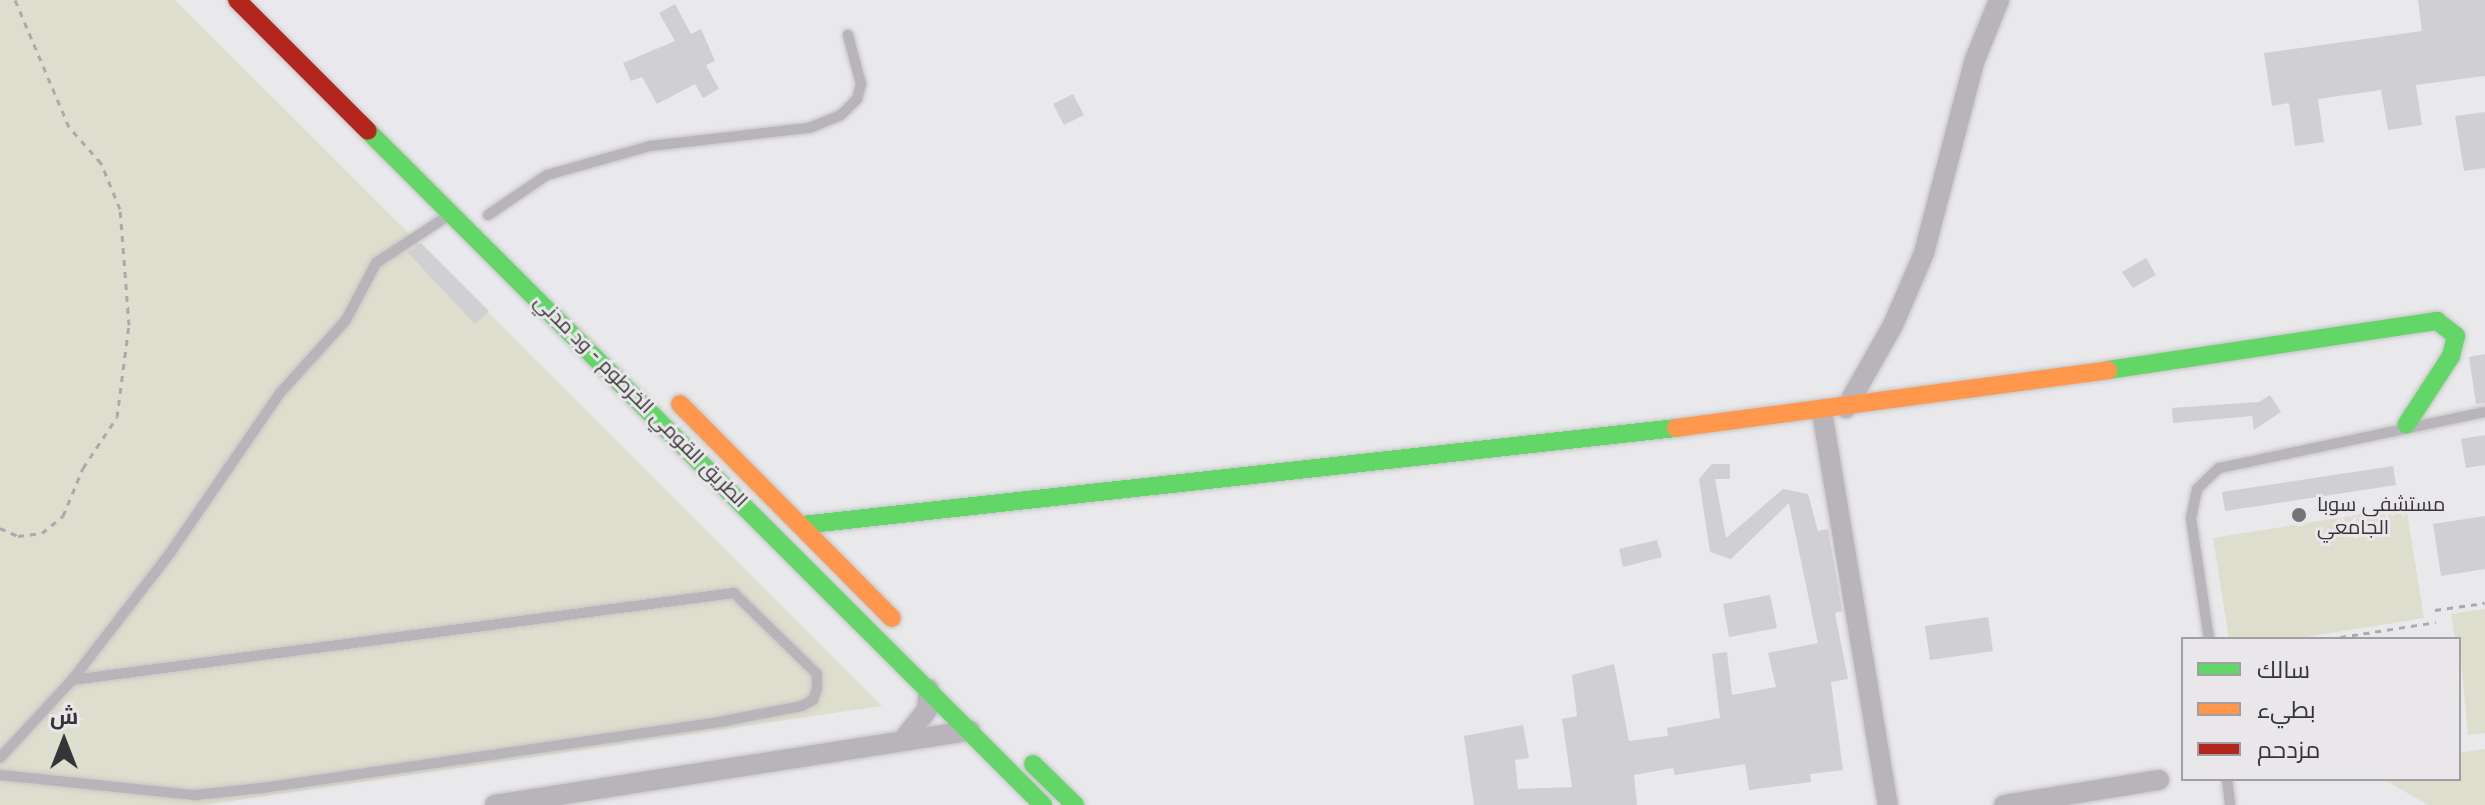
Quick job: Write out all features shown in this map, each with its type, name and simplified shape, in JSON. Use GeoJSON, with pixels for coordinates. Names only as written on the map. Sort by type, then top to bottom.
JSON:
{"type":"FeatureCollection","features":[{"type":"Feature","properties":{"kind":"main road","name":"الطريق القومي الخرطوم - ود مدني"},"geometry":{"type":"LineString","coordinates":[[237,0],[1043,805]]}},
{"type":"Feature","properties":{"kind":"main road"},"geometry":{"type":"LineString","coordinates":[[802,525],[1822,412],[2437,321],[2456,336],[2451,356],[2406,425]]}},
{"type":"Feature","properties":{"kind":"main road","name":"الطريق القومي الخرطوم - ود مدني"},"geometry":{"type":"LineString","coordinates":[[668,392],[901,627]]}},
{"type":"Feature","properties":{"kind":"main road"},"geometry":{"type":"LineString","coordinates":[[1021,751],[1075,805]]}},
{"type":"Feature","properties":{"kind":"street"},"geometry":{"type":"LineString","coordinates":[[1846,408],[1893,325],[1924,253],[1974,62],[1999,0]]}},
{"type":"Feature","properties":{"kind":"street"},"geometry":{"type":"LineString","coordinates":[[1822,412],[1888,805]]}},
{"type":"Feature","properties":{"kind":"street"},"geometry":{"type":"LineString","coordinates":[[902,741],[927,710],[929,689]]}},
{"type":"Feature","properties":{"kind":"street"},"geometry":{"type":"LineString","coordinates":[[495,805],[970,731]]}},
{"type":"Feature","properties":{"kind":"street"},"geometry":{"type":"LineString","coordinates":[[2004,805],[2159,780]]}},
{"type":"Feature","properties":{"kind":"lane"},"geometry":{"type":"LineString","coordinates":[[488,215],[547,175],[650,146],[809,128],[841,115],[857,99],[861,84],[848,35]]}},
{"type":"Feature","properties":{"kind":"lane"},"geometry":{"type":"LineString","coordinates":[[0,758],[72,680],[170,553],[280,393],[346,320],[376,263],[451,213]]}},
{"type":"Feature","properties":{"kind":"lane"},"geometry":{"type":"LineString","coordinates":[[2209,637],[2191,518],[2197,489],[2219,468],[2406,425],[2485,412]]}},
{"type":"Feature","properties":{"kind":"lane"},"geometry":{"type":"LineString","coordinates":[[0,775],[195,795],[262,788],[719,722],[802,706],[813,700],[817,689],[817,674],[734,593],[72,680]]}},
{"type":"Feature","properties":{"kind":"lane"},"geometry":{"type":"LineString","coordinates":[[2227,781],[2230,805]]}},
{"type":"Feature","properties":{"kind":"path"},"geometry":{"type":"LineString","coordinates":[[0,528],[18,536],[42,533],[63,516],[83,468],[117,417],[129,325],[120,209],[101,163],[69,127],[15,0]]}},
{"type":"Feature","properties":{"kind":"path"},"geometry":{"type":"LineString","coordinates":[[2435,610],[2485,603]]}},
{"type":"Feature","properties":{"kind":"path"},"geometry":{"type":"LineString","coordinates":[[2341,637],[2436,622]]}},
{"type":"Feature","properties":{"kind":"green space"},"geometry":{"type":"Polygon","coordinates":[[[0,0],[175,0],[882,706],[205,805],[0,805],[0,0]]]}},
{"type":"Feature","properties":{"kind":"green space"},"geometry":{"type":"Polygon","coordinates":[[[2406,507],[2424,618],[2305,637],[2229,637],[2213,538],[2406,507]]]}},
{"type":"Feature","properties":{"kind":"green space"},"geometry":{"type":"Polygon","coordinates":[[[2485,609],[2485,733],[2468,735],[2461,637],[2455,637],[2451,614],[2485,609]]]}},
{"type":"Feature","properties":{"kind":"green space"},"geometry":{"type":"Polygon","coordinates":[[[2485,749],[2485,805],[2428,805],[2386,781],[2461,781],[2461,753],[2485,749]]]}},
{"type":"Feature","properties":{"kind":"building"},"geometry":{"type":"Polygon","coordinates":[[[2418,0],[2485,0],[2485,76],[2416,85],[2422,125],[2388,130],[2381,90],[2318,99],[2324,142],[2295,146],[2289,103],[2272,106],[2264,53],[2422,31],[2418,0]]]}},
{"type":"Feature","properties":{"kind":"building"},"geometry":{"type":"Polygon","coordinates":[[[675,4],[691,34],[701,29],[715,61],[706,65],[719,89],[703,98],[695,84],[657,104],[642,77],[631,81],[623,63],[675,41],[659,13],[675,4]]]}},
{"type":"Feature","properties":{"kind":"building"},"geometry":{"type":"Polygon","coordinates":[[[1073,94],[1084,115],[1064,125],[1053,104],[1073,94]]]}},
{"type":"Feature","properties":{"kind":"building"},"geometry":{"type":"Polygon","coordinates":[[[2485,112],[2485,168],[2464,171],[2455,116],[2485,112]]]}},
{"type":"Feature","properties":{"kind":"building"},"geometry":{"type":"Polygon","coordinates":[[[421,243],[489,311],[475,324],[408,253],[421,243]]]}},
{"type":"Feature","properties":{"kind":"building"},"geometry":{"type":"Polygon","coordinates":[[[2146,258],[2156,275],[2133,288],[2122,272],[2146,258]]]}},
{"type":"Feature","properties":{"kind":"building"},"geometry":{"type":"Polygon","coordinates":[[[2485,354],[2485,403],[2476,404],[2469,357],[2485,354]]]}},
{"type":"Feature","properties":{"kind":"building"},"geometry":{"type":"Polygon","coordinates":[[[2270,395],[2281,412],[2254,430],[2252,416],[2173,423],[2172,408],[2259,402],[2270,395]]]}},
{"type":"Feature","properties":{"kind":"building"},"geometry":{"type":"Polygon","coordinates":[[[2485,435],[2485,465],[2466,468],[2461,439],[2485,435]]]}},
{"type":"Feature","properties":{"kind":"building"},"geometry":{"type":"Polygon","coordinates":[[[1712,464],[1730,464],[1730,479],[1715,479],[1726,538],[1783,489],[1808,494],[1818,531],[1828,529],[1842,611],[1835,613],[1848,679],[1831,682],[1843,770],[1810,774],[1811,782],[1749,790],[1745,764],[1675,775],[1673,768],[1634,775],[1637,805],[1474,805],[1464,736],[1523,725],[1529,758],[1515,760],[1518,789],[1572,787],[1562,719],[1577,716],[1572,675],[1614,664],[1629,741],[1668,736],[1667,728],[1720,718],[1712,654],[1727,652],[1732,695],[1776,687],[1768,653],[1818,643],[1789,503],[1731,559],[1710,552],[1699,479],[1712,464]]]}},
{"type":"Feature","properties":{"kind":"building"},"geometry":{"type":"Polygon","coordinates":[[[2393,466],[2396,485],[2225,511],[2222,492],[2393,466]]]}},
{"type":"Feature","properties":{"kind":"building"},"geometry":{"type":"Polygon","coordinates":[[[2485,516],[2485,569],[2441,576],[2433,524],[2485,516]]]}},
{"type":"Feature","properties":{"kind":"building"},"geometry":{"type":"Polygon","coordinates":[[[1657,540],[1662,557],[1623,567],[1619,549],[1657,540]]]}},
{"type":"Feature","properties":{"kind":"building"},"geometry":{"type":"Polygon","coordinates":[[[1770,595],[1777,628],[1729,637],[1723,604],[1770,595]]]}},
{"type":"Feature","properties":{"kind":"building"},"geometry":{"type":"Polygon","coordinates":[[[1988,617],[1993,651],[1930,660],[1925,626],[1988,617]]]}},
{"type":"Feature","properties":{"kind":"traffic: fast"},"geometry":{"type":"LineString","coordinates":[[368,131],[1043,805]]}},
{"type":"Feature","properties":{"kind":"traffic: fast"},"geometry":{"type":"LineString","coordinates":[[2108,370],[2437,321],[2456,336],[2451,356],[2406,425]]}},
{"type":"Feature","properties":{"kind":"traffic: fast"},"geometry":{"type":"LineString","coordinates":[[802,525],[1676,428]]}},
{"type":"Feature","properties":{"kind":"traffic: fast"},"geometry":{"type":"LineString","coordinates":[[1033,764],[1075,805]]}},
{"type":"Feature","properties":{"kind":"traffic: slow"},"geometry":{"type":"LineString","coordinates":[[1676,428],[2108,370]]}},
{"type":"Feature","properties":{"kind":"traffic: slow"},"geometry":{"type":"LineString","coordinates":[[680,404],[892,618]]}},
{"type":"Feature","properties":{"kind":"traffic: jam"},"geometry":{"type":"LineString","coordinates":[[237,0],[368,131]]}},
{"type":"Feature","properties":{"kind":"place","name":"مستشفى سوبا الجامعي"},"geometry":{"type":"Point","coordinates":[2299,515]}}]}
